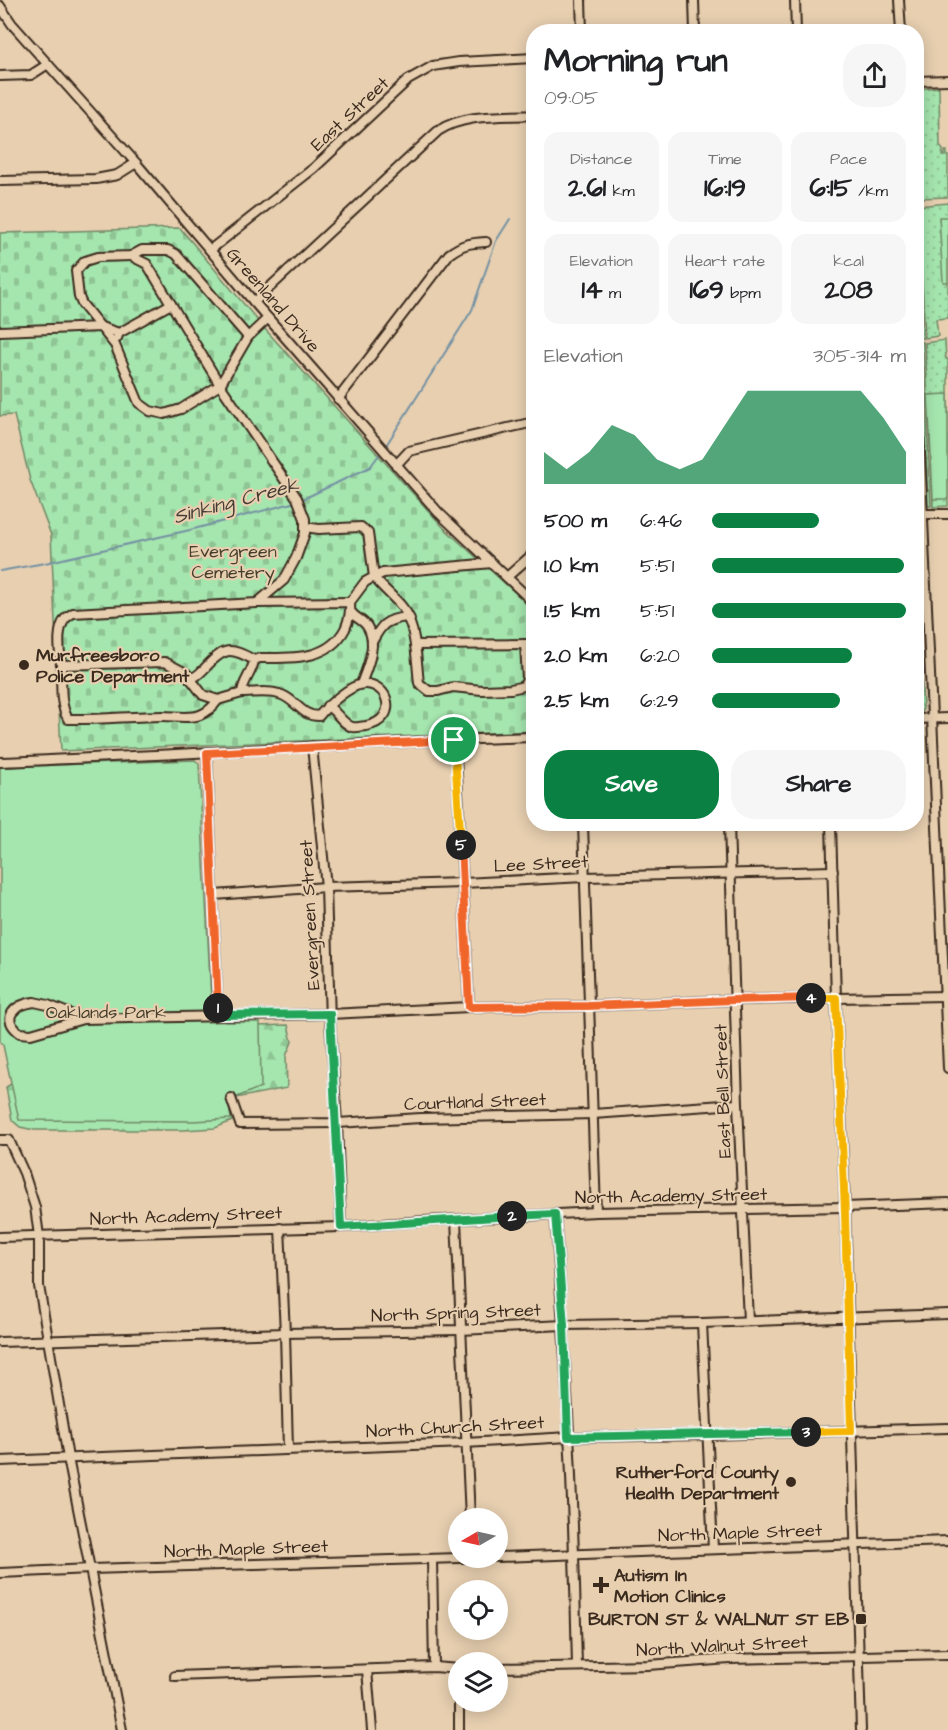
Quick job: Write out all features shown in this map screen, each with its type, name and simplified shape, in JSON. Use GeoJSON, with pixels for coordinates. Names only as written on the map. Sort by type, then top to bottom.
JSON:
{"type":"FeatureCollection","features":[{"type":"Feature","properties":{"kind":"street"},"geometry":{"type":"LineString","coordinates":[[581,0],[582,24]]}},
{"type":"Feature","properties":{"kind":"street"},"geometry":{"type":"LineString","coordinates":[[694,0],[695,24]]}},
{"type":"Feature","properties":{"kind":"street"},"geometry":{"type":"LineString","coordinates":[[795,0],[796,24]]}},
{"type":"Feature","properties":{"kind":"street"},"geometry":{"type":"LineString","coordinates":[[899,0],[900,24]]}},
{"type":"Feature","properties":{"kind":"street","name":"Greenland Drive"},"geometry":{"type":"LineString","coordinates":[[0,6],[12,24],[136,163],[254,303],[396,465],[438,512],[526,595]]}},
{"type":"Feature","properties":{"kind":"street","name":"East Street"},"geometry":{"type":"LineString","coordinates":[[210,250],[314,168],[408,80],[433,66],[459,62],[526,58]]}},
{"type":"Feature","properties":{"kind":"street"},"geometry":{"type":"LineString","coordinates":[[0,76],[30,75],[48,64]]}},
{"type":"Feature","properties":{"kind":"street"},"geometry":{"type":"LineString","coordinates":[[924,81],[948,80]]}},
{"type":"Feature","properties":{"kind":"street"},"geometry":{"type":"LineString","coordinates":[[254,303],[448,124],[474,118],[526,115]]}},
{"type":"Feature","properties":{"kind":"street"},"geometry":{"type":"LineString","coordinates":[[0,181],[96,179],[117,175],[136,163]]}},
{"type":"Feature","properties":{"kind":"street"},"geometry":{"type":"LineString","coordinates":[[338,399],[448,254],[469,243],[486,242]]}},
{"type":"Feature","properties":{"kind":"street"},"geometry":{"type":"LineString","coordinates":[[248,337],[176,254],[168,250],[142,250],[131,256],[98,257],[85,261],[76,271],[82,304],[115,345],[139,403],[150,411],[164,414],[181,409],[220,385],[248,337],[268,318]]}},
{"type":"Feature","properties":{"kind":"street"},"geometry":{"type":"LineString","coordinates":[[147,264],[156,251]]}},
{"type":"Feature","properties":{"kind":"street"},"geometry":{"type":"LineString","coordinates":[[131,256],[147,264],[220,385],[298,501],[305,519],[305,533],[296,558],[284,580],[256,603]]}},
{"type":"Feature","properties":{"kind":"street"},"geometry":{"type":"LineString","coordinates":[[115,345],[119,333],[171,304]]}},
{"type":"Feature","properties":{"kind":"street"},"geometry":{"type":"LineString","coordinates":[[0,330],[101,327],[119,333]]}},
{"type":"Feature","properties":{"kind":"street"},"geometry":{"type":"LineString","coordinates":[[396,465],[409,451],[526,424]]}},
{"type":"Feature","properties":{"kind":"street"},"geometry":{"type":"LineString","coordinates":[[924,514],[948,514]]}},
{"type":"Feature","properties":{"kind":"street"},"geometry":{"type":"LineString","coordinates":[[305,527],[319,529],[361,527],[368,533],[374,577],[380,586],[405,609],[415,645],[420,683],[429,691],[453,687],[482,690],[511,689],[524,686],[526,681]]}},
{"type":"Feature","properties":{"kind":"street"},"geometry":{"type":"LineString","coordinates":[[507,577],[526,560]]}},
{"type":"Feature","properties":{"kind":"street"},"geometry":{"type":"LineString","coordinates":[[190,679],[197,677],[215,658],[226,651],[239,652],[254,660],[311,656],[323,651],[335,644],[342,634],[351,612],[350,602],[365,582],[383,573],[492,563]]}},
{"type":"Feature","properties":{"kind":"street"},"geometry":{"type":"LineString","coordinates":[[924,577],[933,718],[948,1068]]}},
{"type":"Feature","properties":{"kind":"street"},"geometry":{"type":"LineString","coordinates":[[218,700],[213,708],[201,715],[68,719],[64,713],[61,665],[60,632],[64,620],[73,613],[256,603],[350,602]]}},
{"type":"Feature","properties":{"kind":"street"},"geometry":{"type":"LineString","coordinates":[[351,612],[370,629],[372,642],[370,658],[361,684]]}},
{"type":"Feature","properties":{"kind":"street"},"geometry":{"type":"LineString","coordinates":[[372,642],[379,630],[391,619],[406,617],[410,621]]}},
{"type":"Feature","properties":{"kind":"street"},"geometry":{"type":"LineString","coordinates":[[370,629],[379,630]]}},
{"type":"Feature","properties":{"kind":"street"},"geometry":{"type":"LineString","coordinates":[[415,645],[526,644]]}},
{"type":"Feature","properties":{"kind":"street"},"geometry":{"type":"LineString","coordinates":[[242,693],[242,687],[249,677],[254,660]]}},
{"type":"Feature","properties":{"kind":"street"},"geometry":{"type":"LineString","coordinates":[[61,665],[165,662],[186,672],[203,695],[218,700],[242,693],[278,693],[289,698],[310,716],[319,717],[327,706],[361,684],[374,685],[384,694],[388,706],[385,716],[376,724],[353,727],[343,722],[333,709],[327,706]]}},
{"type":"Feature","properties":{"kind":"street"},"geometry":{"type":"LineString","coordinates":[[924,719],[948,718]]}},
{"type":"Feature","properties":{"kind":"street"},"geometry":{"type":"LineString","coordinates":[[0,762],[526,737]]}},
{"type":"Feature","properties":{"kind":"street"},"geometry":{"type":"LineString","coordinates":[[454,740],[464,883],[469,1007]]}},
{"type":"Feature","properties":{"kind":"street","name":"Evergreen Street"},"geometry":{"type":"LineString","coordinates":[[312,746],[326,887],[341,1227]]}},
{"type":"Feature","properties":{"kind":"street"},"geometry":{"type":"LineString","coordinates":[[207,753],[219,1015]]}},
{"type":"Feature","properties":{"kind":"street"},"geometry":{"type":"LineString","coordinates":[[583,831],[596,1212]]}},
{"type":"Feature","properties":{"kind":"street","name":"East Bell Street"},"geometry":{"type":"LineString","coordinates":[[729,831],[748,1321]]}},
{"type":"Feature","properties":{"kind":"street"},"geometry":{"type":"LineString","coordinates":[[831,831],[861,1730]]}},
{"type":"Feature","properties":{"kind":"street","name":"Lee Street"},"geometry":{"type":"LineString","coordinates":[[214,895],[326,887],[585,877],[833,871]]}},
{"type":"Feature","properties":{"kind":"street"},"geometry":{"type":"LineString","coordinates":[[83,1019],[38,1002],[23,1004],[10,1013],[9,1018],[15,1030],[27,1035],[83,1019],[330,1014],[469,1007],[588,1006],[836,998],[946,991]]}},
{"type":"Feature","properties":{"kind":"street","name":"Courtland Street"},"geometry":{"type":"LineString","coordinates":[[231,1098],[240,1124],[593,1114],[738,1104]]}},
{"type":"Feature","properties":{"kind":"street"},"geometry":{"type":"LineString","coordinates":[[0,1140],[9,1140],[24,1173],[35,1207],[39,1236],[39,1286],[48,1341],[68,1458],[122,1730]]}},
{"type":"Feature","properties":{"kind":"street","name":"North Academy Street"},"geometry":{"type":"LineString","coordinates":[[0,1237],[341,1227],[596,1212],[844,1208],[948,1203]]}},
{"type":"Feature","properties":{"kind":"street"},"geometry":{"type":"LineString","coordinates":[[555,1214],[564,1325],[577,1666]]}},
{"type":"Feature","properties":{"kind":"street"},"geometry":{"type":"LineString","coordinates":[[456,1220],[469,1508]]}},
{"type":"Feature","properties":{"kind":"street"},"geometry":{"type":"LineString","coordinates":[[280,1228],[288,1449]]}},
{"type":"Feature","properties":{"kind":"street","name":"North Spring Street"},"geometry":{"type":"LineString","coordinates":[[0,1342],[948,1314]]}},
{"type":"Feature","properties":{"kind":"street"},"geometry":{"type":"LineString","coordinates":[[702,1323],[713,1549]]}},
{"type":"Feature","properties":{"kind":"street","name":"North Church Street"},"geometry":{"type":"LineString","coordinates":[[0,1461],[568,1437],[948,1428]]}},
{"type":"Feature","properties":{"kind":"street","name":"North Maple Street"},"geometry":{"type":"LineString","coordinates":[[508,1557],[948,1541]]}},
{"type":"Feature","properties":{"kind":"street","name":"North Maple Street"},"geometry":{"type":"LineString","coordinates":[[0,1573],[448,1558]]}},
{"type":"Feature","properties":{"kind":"street"},"geometry":{"type":"LineString","coordinates":[[432,1559],[434,1667]]}},
{"type":"Feature","properties":{"kind":"street","name":"North Walnut Street"},"geometry":{"type":"LineString","coordinates":[[508,1668],[648,1665],[730,1659],[858,1655],[948,1654]]}},
{"type":"Feature","properties":{"kind":"street"},"geometry":{"type":"LineString","coordinates":[[175,1676],[448,1668]]}},
{"type":"Feature","properties":{"kind":"street"},"geometry":{"type":"LineString","coordinates":[[367,1670],[372,1730]]}},
{"type":"Feature","properties":{"kind":"street"},"geometry":{"type":"LineString","coordinates":[[459,1712],[459,1730]]}},
{"type":"Feature","properties":{"kind":"green space"},"geometry":{"type":"Polygon","coordinates":[[[939,87],[940,146],[943,150],[942,156],[945,156],[945,151],[947,151],[948,156],[948,197],[924,198],[924,88],[939,87]]]}},
{"type":"Feature","properties":{"kind":"green space"},"geometry":{"type":"Polygon","coordinates":[[[948,203],[948,318],[936,319],[938,336],[925,338],[924,319],[924,205],[948,203]]]}},
{"type":"Feature","properties":{"kind":"green space"},"geometry":{"type":"Polygon","coordinates":[[[939,217],[948,217],[948,282],[943,282],[939,217]]]}},
{"type":"Feature","properties":{"kind":"green space","name":"Evergreen Cemetery"},"geometry":{"type":"Polygon","coordinates":[[[180,228],[264,328],[444,528],[526,604],[526,731],[61,751],[51,535],[30,480],[14,415],[0,416],[0,233],[180,228]]]}},
{"type":"Feature","properties":{"kind":"green space"},"geometry":{"type":"Polygon","coordinates":[[[945,340],[946,359],[948,359],[948,506],[933,507],[925,343],[945,340]]]}},
{"type":"Feature","properties":{"kind":"green space"},"geometry":{"type":"Polygon","coordinates":[[[924,362],[931,506],[928,506],[924,424],[924,362]]]}},
{"type":"Feature","properties":{"kind":"green space"},"geometry":{"type":"Polygon","coordinates":[[[948,394],[948,499],[933,499],[928,395],[948,394]]]}},
{"type":"Feature","properties":{"kind":"green space","name":"Oaklands Park"},"geometry":{"type":"Polygon","coordinates":[[[195,760],[199,764],[212,1019],[226,1022],[260,1022],[261,1087],[228,1101],[231,1119],[192,1121],[19,1120],[3,1045],[0,1042],[0,767],[195,760]]]}},
{"type":"Feature","properties":{"kind":"green space"},"geometry":{"type":"Polygon","coordinates":[[[288,1025],[292,1042],[286,1056],[287,1088],[228,1101],[232,1121],[215,1128],[34,1130],[20,1127],[12,1120],[6,1087],[14,1082],[256,1026],[288,1025]]]}},
{"type":"Feature","properties":{"kind":"waterway","name":"Sinking Creek"},"geometry":{"type":"LineString","coordinates":[[385,447],[472,310],[496,241],[510,219]]}},
{"type":"Feature","properties":{"kind":"waterway","name":"Sinking Creek"},"geometry":{"type":"LineString","coordinates":[[301,500],[370,467],[382,451]]}},
{"type":"Feature","properties":{"kind":"waterway","name":"Sinking Creek"},"geometry":{"type":"LineString","coordinates":[[0,571],[190,530],[296,502]]}},
{"type":"Feature","properties":{"kind":"place","name":"Murfreesboro Police Department"},"geometry":{"type":"Point","coordinates":[24,665]}},
{"type":"Feature","properties":{"kind":"place","name":"Rutherford County Health Department"},"geometry":{"type":"Point","coordinates":[791,1482]}},
{"type":"Feature","properties":{"kind":"place","name":"Autism In Motion Clinics"},"geometry":{"type":"Point","coordinates":[601,1585]}},
{"type":"Feature","properties":{"kind":"place","name":"BURTON ST & WALNUT ST EB"},"geometry":{"type":"Point","coordinates":[861,1619]}},
{"type":"Feature","properties":{"kind":"route"},"geometry":{"type":"LineString","coordinates":[[454,740],[464,883],[469,1007],[588,1006],[836,998],[851,1431],[568,1437],[564,1325],[555,1214],[341,1227],[330,1014],[219,1015],[207,753],[454,740]]}}]}
